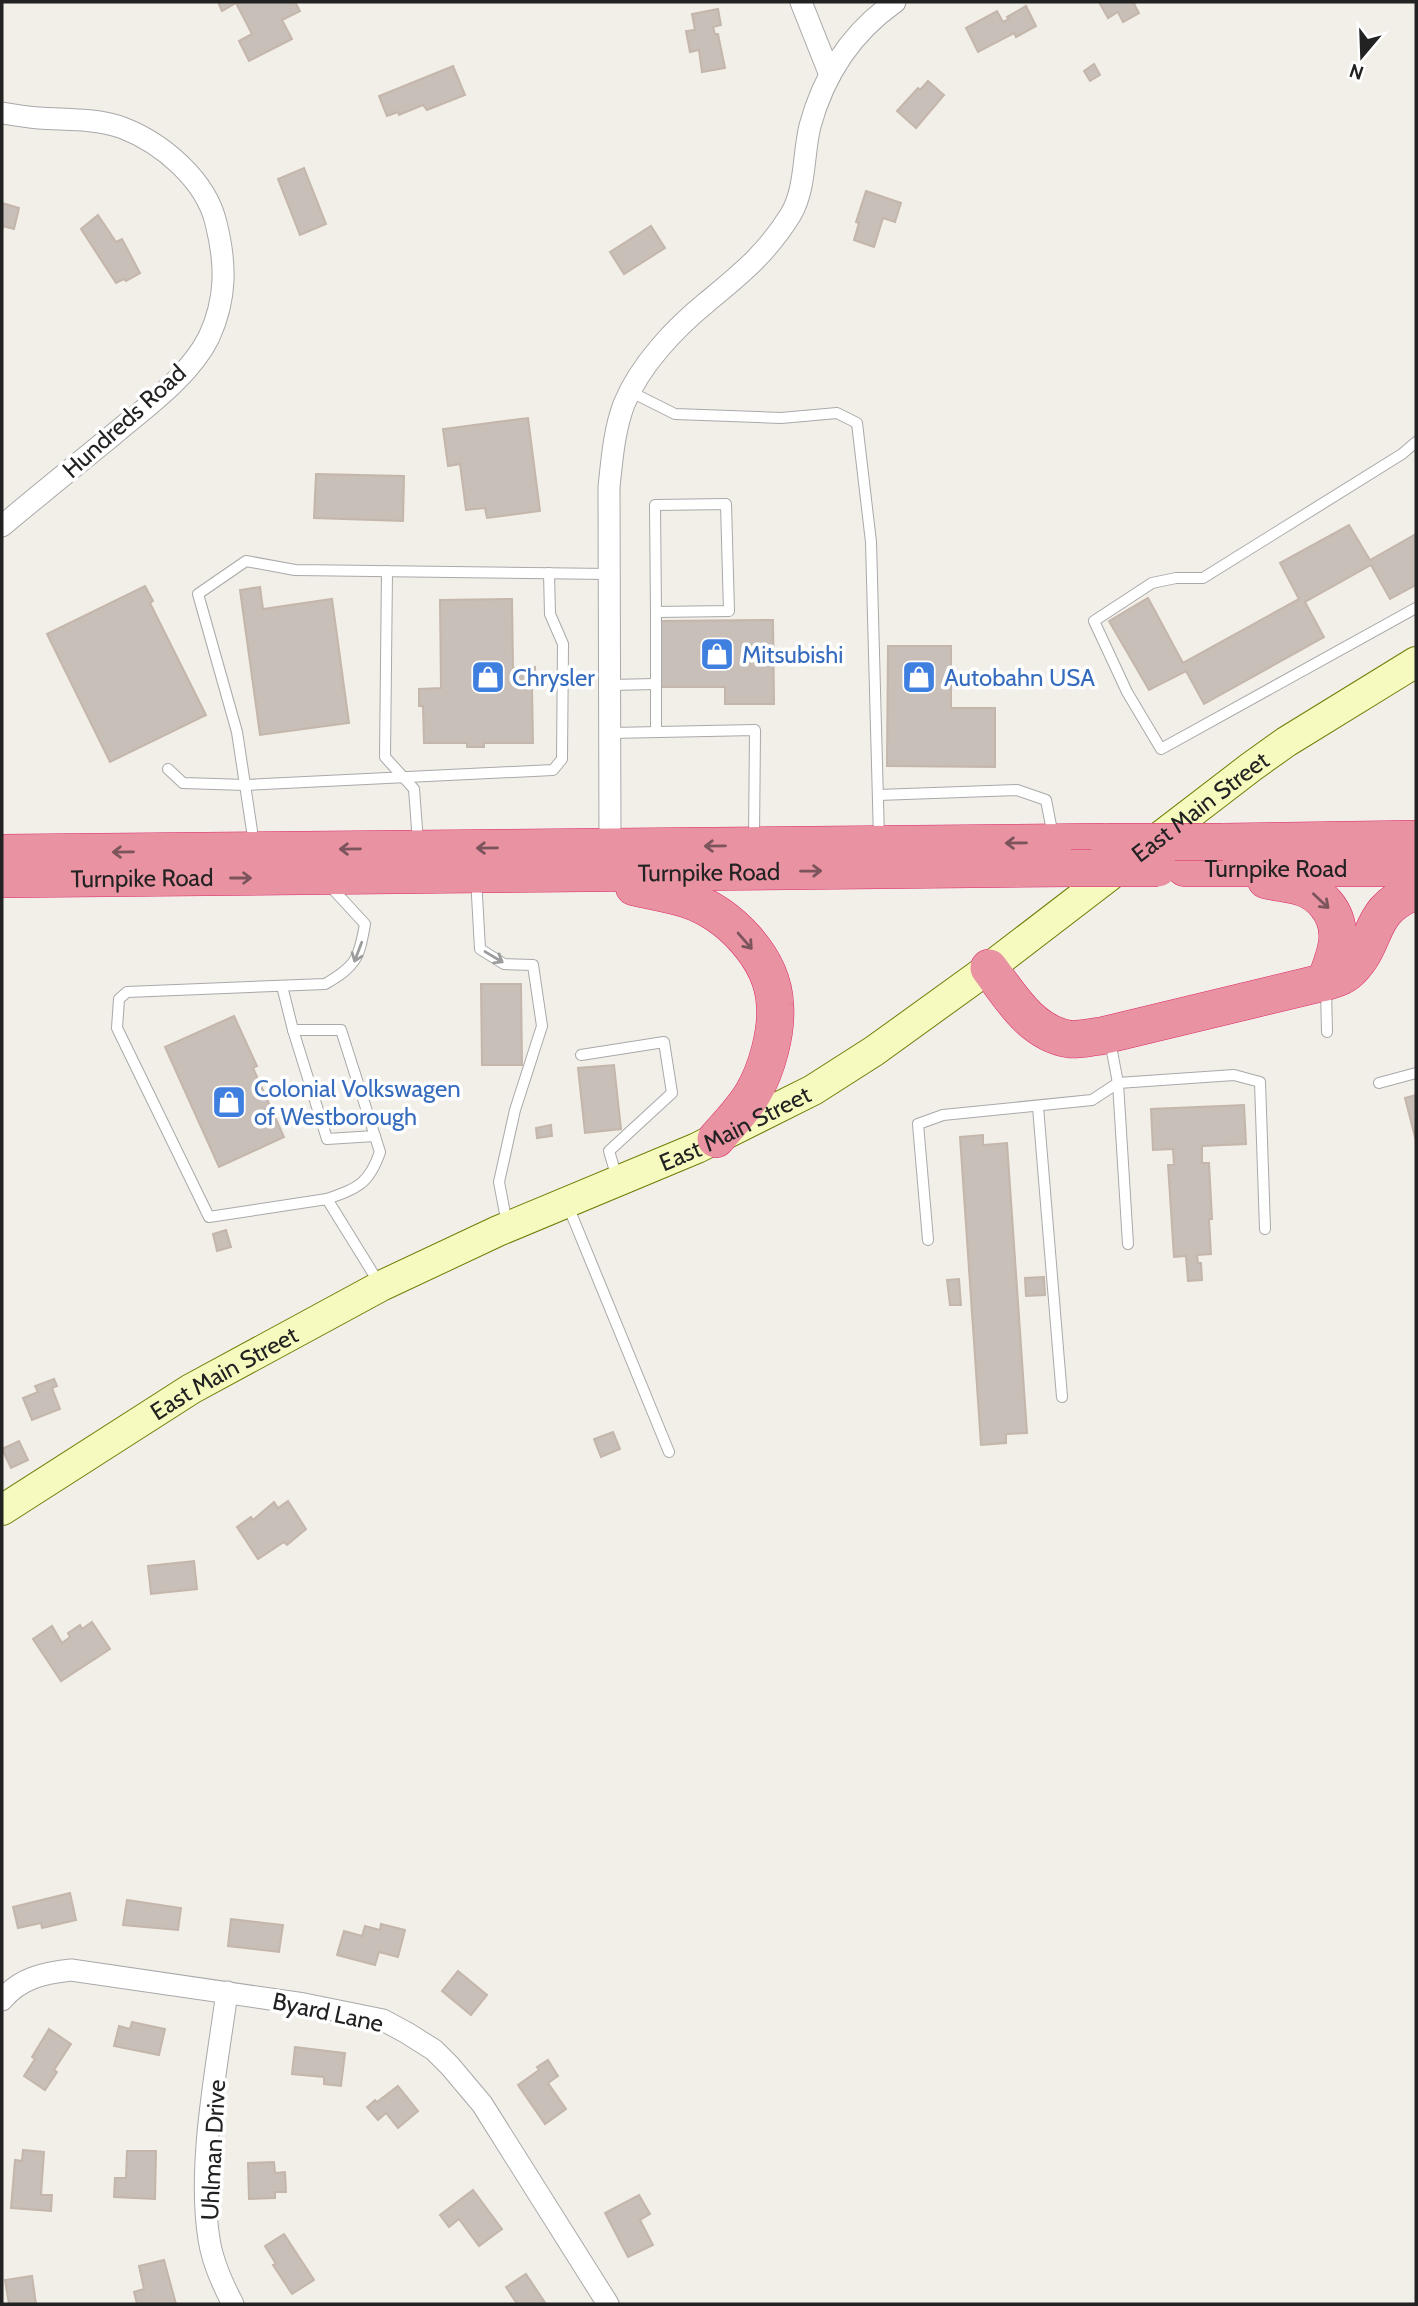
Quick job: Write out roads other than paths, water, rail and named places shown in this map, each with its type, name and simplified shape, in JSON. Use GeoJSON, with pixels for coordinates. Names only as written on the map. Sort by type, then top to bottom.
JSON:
{"type":"FeatureCollection","features":[{"type":"Feature","properties":{"kind":"highway","name":"Turnpike Road"},"geometry":{"type":"LineString","coordinates":[[2,879],[571,873],[1063,855],[1108,842],[1206,860],[1416,839]]}},
{"type":"Feature","properties":{"kind":"highway","name":"Turnpike Road"},"geometry":{"type":"LineString","coordinates":[[2,853],[879,844],[1063,855],[1416,868]]}},
{"type":"Feature","properties":{"kind":"highway"},"geometry":{"type":"LineString","coordinates":[[1206,860],[1306,888],[1320,898],[1334,914],[1338,932],[1337,953],[1325,982]]}},
{"type":"Feature","properties":{"kind":"highway"},"geometry":{"type":"LineString","coordinates":[[571,873],[687,900],[715,913],[740,933],[765,968],[772,986],[775,1006],[766,1061],[753,1093],[716,1139]]}},
{"type":"Feature","properties":{"kind":"highway"},"geometry":{"type":"LineString","coordinates":[[989,968],[1033,1023],[1051,1034],[1071,1039],[1109,1034],[1325,982],[1348,973],[1359,959],[1377,921],[1389,906],[1416,891]]}},
{"type":"Feature","properties":{"kind":"main road","name":"East Main Street"},"geometry":{"type":"LineString","coordinates":[[4,1503],[191,1389],[381,1286],[508,1227],[716,1139],[813,1090],[874,1051],[989,968],[1082,894],[1260,761],[1416,662]]}},
{"type":"Feature","properties":{"kind":"street"},"geometry":{"type":"LineString","coordinates":[[801,2],[830,75]]}},
{"type":"Feature","properties":{"kind":"street"},"geometry":{"type":"LineString","coordinates":[[610,847],[609,487],[613,445],[625,403],[646,366],[674,333],[705,303],[739,277],[770,246],[793,210],[804,169],[810,127],[830,75],[845,48],[874,16],[895,2]]}},
{"type":"Feature","properties":{"kind":"street","name":"Hundreds Road"},"geometry":{"type":"LineString","coordinates":[[2,113],[82,120],[121,127],[160,146],[191,176],[214,212],[224,254],[222,297],[208,338],[183,372],[152,402],[2,526]]}},
{"type":"Feature","properties":{"kind":"street","name":"Byard Lane"},"geometry":{"type":"LineString","coordinates":[[2,2000],[18,1985],[33,1977],[71,1970],[304,2004],[383,2020],[434,2050],[482,2104],[608,2304]]}},
{"type":"Feature","properties":{"kind":"street","name":"Uhlman Drive"},"geometry":{"type":"LineString","coordinates":[[228,1992],[208,2147],[206,2219],[209,2242],[233,2304]]}},
{"type":"Feature","properties":{"kind":"lane"},"geometry":{"type":"LineString","coordinates":[[631,392],[675,414],[781,418],[837,412],[857,423],[871,542],[879,844]]}},
{"type":"Feature","properties":{"kind":"lane"},"geometry":{"type":"LineString","coordinates":[[1416,442],[1402,454],[1203,578],[1176,578],[1152,583],[1094,621],[1127,692],[1161,749],[1416,608]]}},
{"type":"Feature","properties":{"kind":"lane"},"geometry":{"type":"LineString","coordinates":[[656,612],[729,611],[726,504],[655,505],[656,731]]}},
{"type":"Feature","properties":{"kind":"lane"},"geometry":{"type":"LineString","coordinates":[[255,850],[237,732],[198,594],[246,561],[296,570],[610,574]]}},
{"type":"Feature","properties":{"kind":"lane"},"geometry":{"type":"LineString","coordinates":[[387,571],[385,757],[414,789],[419,849]]}},
{"type":"Feature","properties":{"kind":"lane"},"geometry":{"type":"LineString","coordinates":[[169,769],[183,783],[246,785],[552,770],[562,759],[562,644],[550,614],[549,573]]}},
{"type":"Feature","properties":{"kind":"lane"},"geometry":{"type":"LineString","coordinates":[[611,685],[655,684]]}},
{"type":"Feature","properties":{"kind":"lane"},"geometry":{"type":"LineString","coordinates":[[611,733],[755,730],[754,845]]}},
{"type":"Feature","properties":{"kind":"lane"},"geometry":{"type":"LineString","coordinates":[[878,795],[1017,790],[1046,800],[1063,855]]}},
{"type":"Feature","properties":{"kind":"lane"},"geometry":{"type":"LineString","coordinates":[[475,875],[480,949],[504,964],[533,965],[542,1026],[515,1111],[499,1182],[508,1227]]}},
{"type":"Feature","properties":{"kind":"lane"},"geometry":{"type":"LineString","coordinates":[[293,1030],[341,1030],[380,1152],[369,1177],[356,1189],[327,1199],[209,1217],[117,1028],[119,999],[127,992],[325,984],[345,973],[357,958],[365,924],[321,877]]}},
{"type":"Feature","properties":{"kind":"lane"},"geometry":{"type":"LineString","coordinates":[[1325,982],[1328,1032]]}},
{"type":"Feature","properties":{"kind":"lane"},"geometry":{"type":"LineString","coordinates":[[282,986],[327,1139],[375,1136]]}},
{"type":"Feature","properties":{"kind":"lane"},"geometry":{"type":"LineString","coordinates":[[1109,1034],[1118,1083],[1128,1244]]}},
{"type":"Feature","properties":{"kind":"lane"},"geometry":{"type":"LineString","coordinates":[[582,1055],[664,1042],[672,1093],[609,1151],[618,1181]]}},
{"type":"Feature","properties":{"kind":"lane"},"geometry":{"type":"LineString","coordinates":[[1379,1083],[1416,1073]]}},
{"type":"Feature","properties":{"kind":"lane"},"geometry":{"type":"LineString","coordinates":[[928,1240],[918,1124],[943,1115],[1092,1100],[1118,1083],[1234,1075],[1260,1082],[1265,1229]]}},
{"type":"Feature","properties":{"kind":"lane"},"geometry":{"type":"LineString","coordinates":[[1038,1107],[1062,1398]]}},
{"type":"Feature","properties":{"kind":"lane"},"geometry":{"type":"LineString","coordinates":[[327,1199],[381,1286]]}},
{"type":"Feature","properties":{"kind":"lane"},"geometry":{"type":"LineString","coordinates":[[567,1203],[670,1452]]}},
{"type":"Feature","properties":{"kind":"place","name":"Mitsubishi"},"geometry":{"type":"Point","coordinates":[717,654]}},
{"type":"Feature","properties":{"kind":"place","name":"Chrysler"},"geometry":{"type":"Point","coordinates":[488,677]}},
{"type":"Feature","properties":{"kind":"place","name":"Autobahn USA"},"geometry":{"type":"Point","coordinates":[919,677]}},
{"type":"Feature","properties":{"kind":"place","name":"Colonial Volkswagen of Westborough"},"geometry":{"type":"Point","coordinates":[229,1102]}}]}
